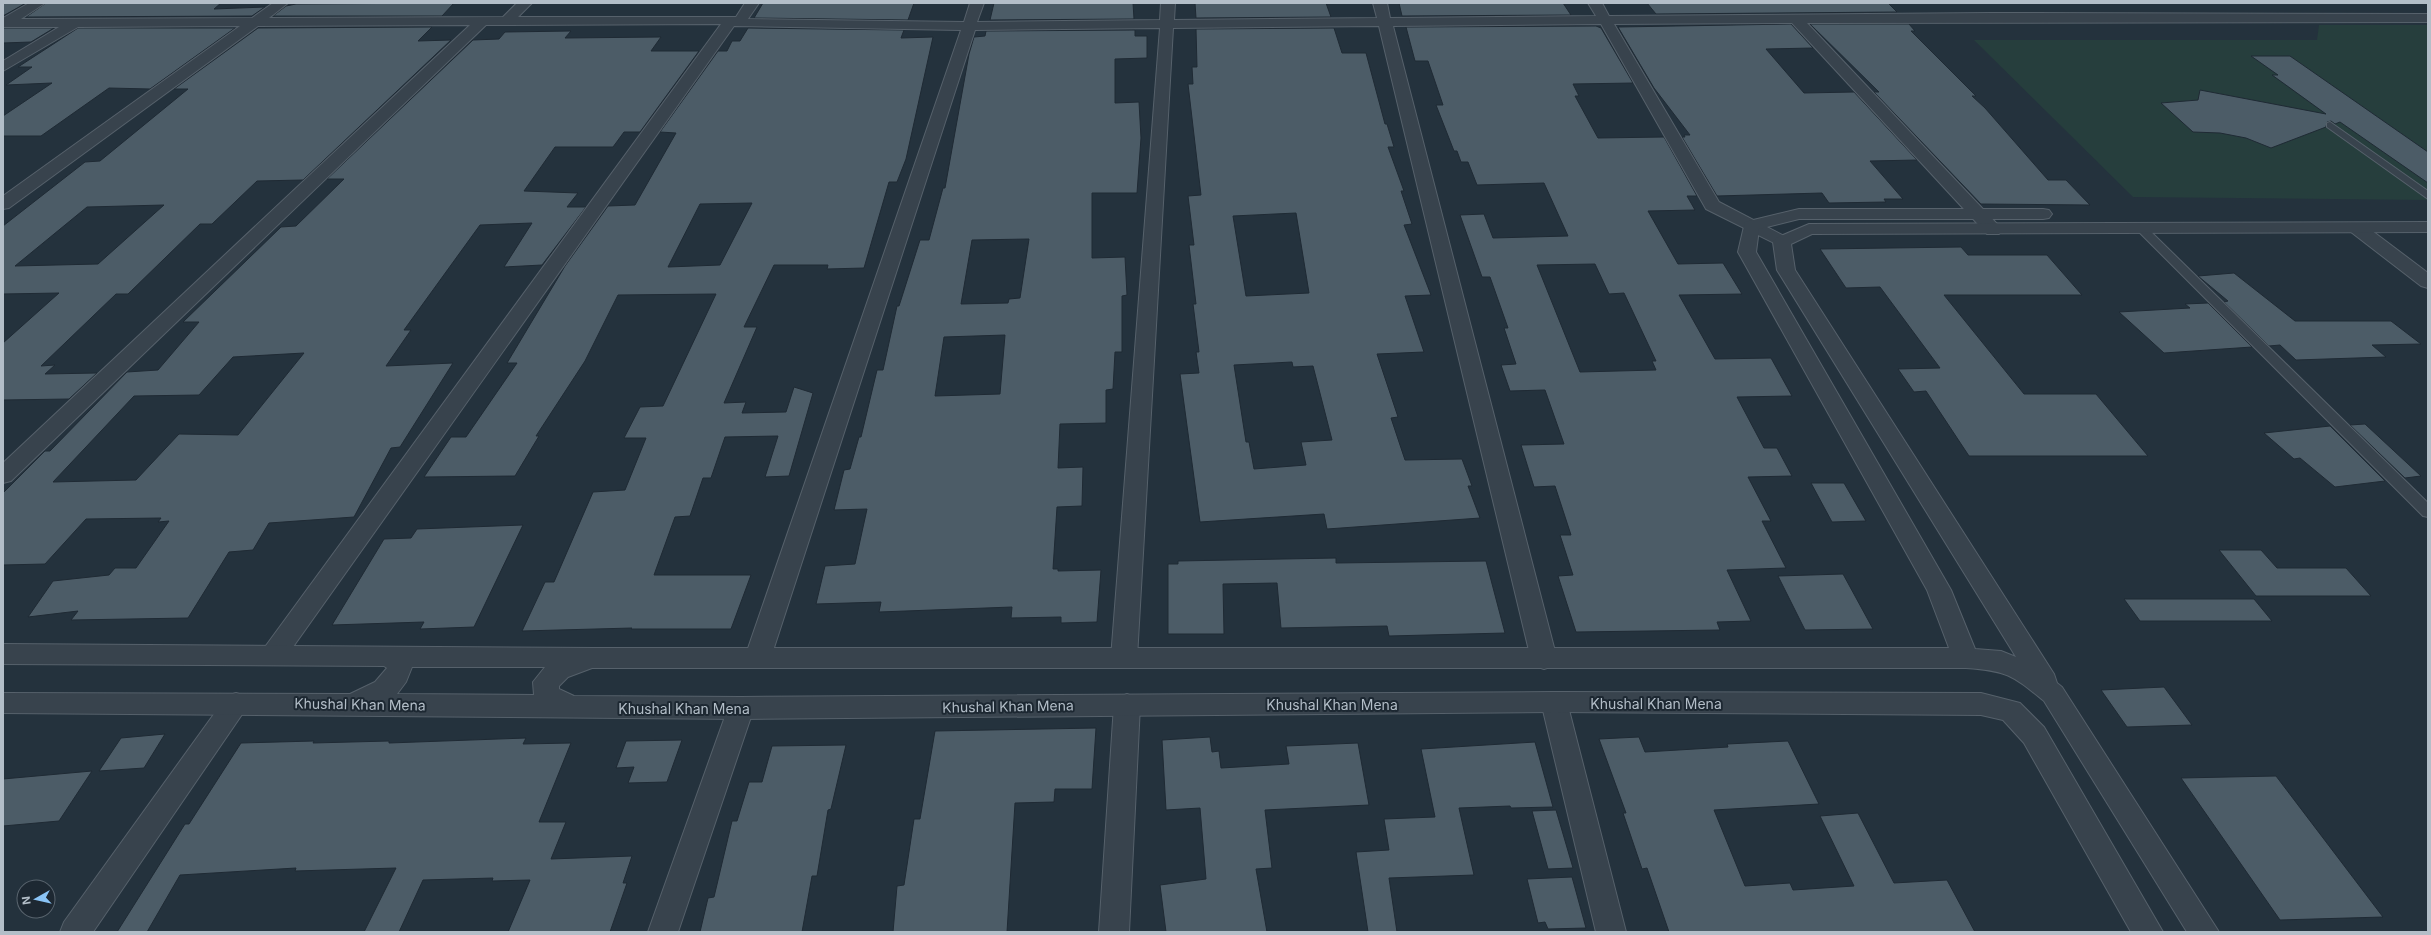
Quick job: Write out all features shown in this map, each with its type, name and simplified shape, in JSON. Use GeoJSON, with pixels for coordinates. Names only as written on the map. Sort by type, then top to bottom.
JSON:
{"type":"FeatureCollection","features":[{"type":"Feature","properties":{"kind":"street"},"geometry":{"type":"LineString","coordinates":[[38,3],[4,23],[253,24],[735,22],[968,26],[1988,17],[2428,18]]}},
{"type":"Feature","properties":{"kind":"street"},"geometry":{"type":"LineString","coordinates":[[3,204],[281,3]]}},
{"type":"Feature","properties":{"kind":"street"},"geometry":{"type":"LineString","coordinates":[[505,22],[525,3]]}},
{"type":"Feature","properties":{"kind":"street"},"geometry":{"type":"LineString","coordinates":[[274,654],[735,22],[752,3]]}},
{"type":"Feature","properties":{"kind":"street"},"geometry":{"type":"LineString","coordinates":[[758,657],[968,26],[977,3]]}},
{"type":"Feature","properties":{"kind":"street"},"geometry":{"type":"LineString","coordinates":[[1124,658],[1168,3]]}},
{"type":"Feature","properties":{"kind":"street"},"geometry":{"type":"LineString","coordinates":[[1380,3],[1544,659]]}},
{"type":"Feature","properties":{"kind":"street"},"geometry":{"type":"LineString","coordinates":[[1595,3],[1712,205],[1782,242]]}},
{"type":"Feature","properties":{"kind":"street"},"geometry":{"type":"LineString","coordinates":[[1770,3],[1790,19],[1993,230]]}},
{"type":"Feature","properties":{"kind":"street"},"geometry":{"type":"LineString","coordinates":[[1974,3],[1988,17]]}},
{"type":"Feature","properties":{"kind":"street"},"geometry":{"type":"LineString","coordinates":[[3,476],[481,22]]}},
{"type":"Feature","properties":{"kind":"street"},"geometry":{"type":"LineString","coordinates":[[3,67],[73,24]]}},
{"type":"Feature","properties":{"kind":"street"},"geometry":{"type":"LineString","coordinates":[[1751,226],[1799,214],[2428,213]]}},
{"type":"Feature","properties":{"kind":"street"},"geometry":{"type":"LineString","coordinates":[[1751,226],[1747,252],[1939,590],[1966,658]]}},
{"type":"Feature","properties":{"kind":"street"},"geometry":{"type":"LineString","coordinates":[[1782,242],[1809,229],[1993,230],[2428,227]]}},
{"type":"Feature","properties":{"kind":"street"},"geometry":{"type":"LineString","coordinates":[[2357,228],[2428,282]]}},
{"type":"Feature","properties":{"kind":"street"},"geometry":{"type":"LineString","coordinates":[[1782,242],[1786,270],[2204,932]]}},
{"type":"Feature","properties":{"kind":"street"},"geometry":{"type":"LineString","coordinates":[[3,654],[274,654],[595,658],[1966,658],[2001,661],[2026,672],[2053,694]]}},
{"type":"Feature","properties":{"kind":"street"},"geometry":{"type":"LineString","coordinates":[[352,704],[375,696],[389,687],[397,677],[400,668],[396,661],[386,655]]}},
{"type":"Feature","properties":{"kind":"street"},"geometry":{"type":"LineString","coordinates":[[578,708],[558,702],[546,694],[546,682],[559,670],[595,658]]}},
{"type":"Feature","properties":{"kind":"street"},"geometry":{"type":"LineString","coordinates":[[1554,702],[1611,932]]}},
{"type":"Feature","properties":{"kind":"street","name":"Khushal Khan Mena"},"geometry":{"type":"LineString","coordinates":[[3,703],[352,704],[578,708],[1554,702],[1981,704],[2012,711],[2034,735],[2148,932]]}},
{"type":"Feature","properties":{"kind":"street"},"geometry":{"type":"LineString","coordinates":[[75,932],[236,703]]}},
{"type":"Feature","properties":{"kind":"street"},"geometry":{"type":"LineString","coordinates":[[1114,932],[1127,705]]}},
{"type":"Feature","properties":{"kind":"street"},"geometry":{"type":"LineString","coordinates":[[663,932],[741,708]]}},
{"type":"Feature","properties":{"kind":"lane"},"geometry":{"type":"LineString","coordinates":[[2330,125],[2428,196]]}},
{"type":"Feature","properties":{"kind":"lane"},"geometry":{"type":"LineString","coordinates":[[2141,228],[2428,512]]}},
{"type":"Feature","properties":{"kind":"green space"},"geometry":{"type":"Polygon","coordinates":[[[2319,25],[2428,25],[2428,200],[2133,197],[1974,40],[2317,40],[2319,25]]]}},
{"type":"Feature","properties":{"kind":"building"},"geometry":{"type":"Polygon","coordinates":[[[3,3],[26,3],[3,16],[3,3]]]}},
{"type":"Feature","properties":{"kind":"building"},"geometry":{"type":"Polygon","coordinates":[[[46,3],[221,3],[214,9],[265,7],[252,16],[26,17],[46,3]]]}},
{"type":"Feature","properties":{"kind":"building"},"geometry":{"type":"Polygon","coordinates":[[[454,3],[442,16],[273,16],[286,6],[296,4],[454,3]]]}},
{"type":"Feature","properties":{"kind":"building"},"geometry":{"type":"Polygon","coordinates":[[[763,3],[914,3],[908,20],[754,18],[763,3]]]}},
{"type":"Feature","properties":{"kind":"building"},"geometry":{"type":"Polygon","coordinates":[[[994,3],[1133,3],[1134,19],[990,20],[994,3]]]}},
{"type":"Feature","properties":{"kind":"building"},"geometry":{"type":"Polygon","coordinates":[[[1195,3],[1326,3],[1331,17],[1196,18],[1195,3]]]}},
{"type":"Feature","properties":{"kind":"building"},"geometry":{"type":"Polygon","coordinates":[[[1399,3],[1563,3],[1571,15],[1402,16],[1399,3]]]}},
{"type":"Feature","properties":{"kind":"building"},"geometry":{"type":"Polygon","coordinates":[[[1647,3],[1888,3],[1897,12],[1656,14],[1647,3]]]}},
{"type":"Feature","properties":{"kind":"building"},"geometry":{"type":"Polygon","coordinates":[[[1791,24],[1813,48],[1766,49],[1804,93],[1854,92],[1917,160],[1870,161],[1903,199],[1884,199],[1886,202],[1829,203],[1822,193],[1717,196],[1682,137],[1685,137],[1684,135],[1690,135],[1654,88],[1618,27],[1791,24]]]}},
{"type":"Feature","properties":{"kind":"building"},"geometry":{"type":"Polygon","coordinates":[[[1810,24],[1909,24],[1915,31],[1911,31],[1976,96],[1972,96],[1985,108],[2048,180],[2066,180],[2090,205],[1981,204],[1874,92],[1879,92],[1810,24]]]}},
{"type":"Feature","properties":{"kind":"building"},"geometry":{"type":"Polygon","coordinates":[[[1596,26],[1601,28],[1633,83],[1573,84],[1579,96],[1575,96],[1598,138],[1664,137],[1697,196],[1687,196],[1695,210],[1648,211],[1678,264],[1723,263],[1742,294],[1679,295],[1715,359],[1771,358],[1792,396],[1737,397],[1764,448],[1777,448],[1792,476],[1748,477],[1771,521],[1762,521],[1786,568],[1727,570],[1751,621],[1717,622],[1720,630],[1576,632],[1558,576],[1573,575],[1560,535],[1571,535],[1555,486],[1534,487],[1521,445],[1564,444],[1545,390],[1510,391],[1501,365],[1516,364],[1504,328],[1508,328],[1490,277],[1482,277],[1460,215],[1484,214],[1493,238],[1568,236],[1544,183],[1477,185],[1468,162],[1461,162],[1457,151],[1454,151],[1436,105],[1443,105],[1428,61],[1415,61],[1406,27],[1596,26]],[[1595,264],[1537,265],[1580,372],[1656,370],[1652,361],[1656,361],[1624,293],[1609,294],[1595,264]]]}},
{"type":"Feature","properties":{"kind":"building"},"geometry":{"type":"Polygon","coordinates":[[[432,27],[418,41],[451,40],[303,180],[257,181],[212,224],[200,224],[128,294],[116,294],[41,366],[55,365],[45,374],[97,373],[69,399],[3,400],[3,343],[59,293],[3,294],[3,226],[85,162],[100,161],[188,89],[174,89],[258,28],[432,27]],[[164,205],[87,207],[15,266],[98,264],[164,205]]]}},
{"type":"Feature","properties":{"kind":"building"},"geometry":{"type":"Polygon","coordinates":[[[3,28],[54,28],[31,42],[3,43],[3,28]]]}},
{"type":"Feature","properties":{"kind":"building"},"geometry":{"type":"Polygon","coordinates":[[[78,28],[235,28],[150,89],[109,88],[41,136],[3,136],[3,116],[52,83],[6,85],[32,67],[18,67],[78,28]]]}},
{"type":"Feature","properties":{"kind":"building"},"geometry":{"type":"Polygon","coordinates":[[[748,28],[904,30],[901,38],[933,37],[906,159],[897,182],[889,182],[864,268],[827,269],[828,265],[774,265],[744,327],[757,327],[724,403],[746,402],[742,413],[786,412],[794,387],[813,393],[789,476],[765,477],[778,436],[725,437],[711,478],[703,478],[690,516],[675,517],[654,575],[751,575],[731,629],[631,629],[632,628],[522,631],[545,582],[554,582],[593,492],[625,490],[646,438],[624,438],[640,407],[663,406],[716,294],[618,295],[585,361],[536,436],[539,436],[515,476],[424,477],[451,437],[466,437],[517,363],[507,363],[565,266],[608,206],[635,205],[676,133],[660,132],[718,51],[727,51],[732,41],[740,41],[748,28]],[[752,203],[700,204],[668,267],[720,265],[752,203]]]}},
{"type":"Feature","properties":{"kind":"building"},"geometry":{"type":"Polygon","coordinates":[[[1334,28],[1342,53],[1366,53],[1385,124],[1387,124],[1394,147],[1388,147],[1404,191],[1401,191],[1412,224],[1404,225],[1431,295],[1405,296],[1424,352],[1377,354],[1398,417],[1391,418],[1405,460],[1462,459],[1472,486],[1468,486],[1480,518],[1327,529],[1324,514],[1200,522],[1180,374],[1199,373],[1196,352],[1199,352],[1193,304],[1196,304],[1189,245],[1194,245],[1188,196],[1201,195],[1188,84],[1193,84],[1192,67],[1197,67],[1196,29],[1334,28]],[[1296,213],[1233,216],[1246,296],[1309,293],[1296,213]],[[1292,362],[1234,365],[1246,442],[1249,442],[1254,469],[1306,465],[1301,442],[1332,440],[1313,366],[1293,367],[1292,362]]]}},
{"type":"Feature","properties":{"kind":"building"},"geometry":{"type":"Polygon","coordinates":[[[1135,30],[1135,36],[1147,36],[1147,58],[1115,59],[1115,103],[1139,102],[1141,138],[1137,193],[1092,193],[1092,258],[1125,257],[1127,295],[1122,296],[1122,352],[1115,352],[1113,389],[1106,390],[1106,423],[1060,424],[1058,468],[1083,467],[1082,506],[1057,507],[1053,569],[1058,569],[1058,571],[1101,570],[1097,622],[1061,623],[1061,617],[1011,618],[1012,607],[879,612],[881,602],[816,604],[825,566],[855,564],[867,509],[834,510],[844,470],[850,469],[859,437],[861,437],[877,370],[883,370],[897,306],[899,306],[920,240],[929,240],[943,188],[945,188],[969,54],[974,37],[985,36],[986,31],[1135,30]],[[1029,239],[972,240],[961,304],[1008,303],[1009,299],[1020,298],[1029,239]],[[1005,335],[944,337],[935,396],[1000,394],[1005,335]]]}},
{"type":"Feature","properties":{"kind":"building"},"geometry":{"type":"Polygon","coordinates":[[[571,31],[565,38],[661,37],[651,51],[699,51],[640,132],[624,132],[613,147],[555,147],[524,191],[578,193],[567,207],[586,207],[542,265],[504,267],[532,223],[480,225],[404,330],[411,330],[386,366],[453,363],[400,447],[391,448],[354,517],[269,523],[253,550],[229,552],[188,618],[71,620],[78,611],[28,617],[53,581],[109,575],[115,568],[136,568],[169,521],[158,522],[161,518],[86,519],[45,564],[3,565],[3,493],[45,451],[50,451],[127,372],[158,370],[199,322],[183,322],[281,227],[296,226],[344,179],[327,179],[473,40],[499,39],[505,32],[571,31]],[[304,353],[233,357],[199,395],[134,396],[53,482],[136,480],[179,434],[238,435],[304,353]]]}},
{"type":"Feature","properties":{"kind":"building"},"geometry":{"type":"Polygon","coordinates":[[[2251,56],[2290,56],[2428,152],[2428,183],[2340,122],[2335,124],[2331,121],[2327,122],[2326,127],[2271,148],[2246,138],[2220,133],[2193,132],[2161,103],[2198,100],[2200,90],[2326,114],[2272,75],[2278,75],[2251,56]]]}},
{"type":"Feature","properties":{"kind":"building"},"geometry":{"type":"Polygon","coordinates":[[[1961,247],[1968,255],[2047,255],[2082,295],[1944,295],[2024,394],[2096,394],[2148,456],[1969,456],[1926,391],[1914,392],[1898,369],[1940,368],[1880,287],[1846,288],[1820,249],[1961,247]]]}},
{"type":"Feature","properties":{"kind":"building"},"geometry":{"type":"Polygon","coordinates":[[[2234,273],[2295,321],[2391,321],[2421,344],[2372,345],[2386,357],[2296,360],[2280,345],[2269,346],[2224,302],[2228,301],[2198,276],[2234,273]]]}},
{"type":"Feature","properties":{"kind":"building"},"geometry":{"type":"Polygon","coordinates":[[[2208,303],[2252,347],[2164,353],[2119,312],[2190,308],[2185,304],[2208,303]]]}},
{"type":"Feature","properties":{"kind":"building"},"geometry":{"type":"Polygon","coordinates":[[[2365,424],[2421,476],[2405,478],[2350,425],[2365,424]]]}},
{"type":"Feature","properties":{"kind":"building"},"geometry":{"type":"Polygon","coordinates":[[[2330,426],[2385,481],[2335,487],[2300,458],[2294,459],[2264,433],[2330,426]]]}},
{"type":"Feature","properties":{"kind":"building"},"geometry":{"type":"Polygon","coordinates":[[[1811,483],[1844,483],[1866,521],[1832,522],[1811,483]]]}},
{"type":"Feature","properties":{"kind":"building"},"geometry":{"type":"Polygon","coordinates":[[[523,525],[474,627],[420,629],[424,622],[332,625],[384,539],[411,538],[417,529],[523,525]]]}},
{"type":"Feature","properties":{"kind":"building"},"geometry":{"type":"Polygon","coordinates":[[[2219,550],[2261,550],[2277,568],[2346,568],[2371,596],[2256,596],[2219,550]]]}},
{"type":"Feature","properties":{"kind":"building"},"geometry":{"type":"Polygon","coordinates":[[[1336,558],[1336,563],[1486,561],[1505,633],[1389,636],[1387,626],[1281,628],[1277,583],[1223,584],[1224,634],[1168,634],[1168,564],[1178,564],[1178,561],[1336,558]]]}},
{"type":"Feature","properties":{"kind":"building"},"geometry":{"type":"Polygon","coordinates":[[[1843,574],[1873,629],[1805,630],[1778,576],[1843,574]]]}},
{"type":"Feature","properties":{"kind":"building"},"geometry":{"type":"Polygon","coordinates":[[[2124,599],[2254,599],[2272,621],[2140,621],[2124,599]]]}},
{"type":"Feature","properties":{"kind":"building"},"geometry":{"type":"Polygon","coordinates":[[[2164,687],[2192,725],[2127,727],[2101,690],[2164,687]]]}},
{"type":"Feature","properties":{"kind":"building"},"geometry":{"type":"Polygon","coordinates":[[[1096,728],[1092,789],[1055,789],[1054,802],[1015,803],[1007,932],[893,932],[897,886],[904,885],[914,819],[920,819],[935,731],[1096,728]]]}},
{"type":"Feature","properties":{"kind":"building"},"geometry":{"type":"Polygon","coordinates":[[[165,734],[144,768],[99,771],[121,738],[165,734]]]}},
{"type":"Feature","properties":{"kind":"building"},"geometry":{"type":"Polygon","coordinates":[[[1210,737],[1212,752],[1219,751],[1221,768],[1289,764],[1286,746],[1358,743],[1369,805],[1265,810],[1272,868],[1256,869],[1267,932],[1166,932],[1160,885],[1206,879],[1200,808],[1166,810],[1162,740],[1210,737]]]}},
{"type":"Feature","properties":{"kind":"building"},"geometry":{"type":"Polygon","coordinates":[[[1639,737],[1645,752],[1728,747],[1727,744],[1788,741],[1819,804],[1714,810],[1745,886],[1790,883],[1793,890],[1854,886],[1820,816],[1858,813],[1894,883],[1947,880],[1975,932],[1669,932],[1647,868],[1642,869],[1623,813],[1626,813],[1599,739],[1639,737]]]}},
{"type":"Feature","properties":{"kind":"building"},"geometry":{"type":"Polygon","coordinates":[[[526,738],[523,744],[571,743],[539,822],[566,822],[551,859],[632,856],[623,883],[627,883],[610,932],[508,932],[530,880],[492,881],[493,878],[423,880],[399,932],[364,932],[396,868],[295,871],[296,868],[180,875],[147,932],[117,932],[185,824],[189,824],[241,743],[389,741],[389,743],[526,738]]]}},
{"type":"Feature","properties":{"kind":"building"},"geometry":{"type":"Polygon","coordinates":[[[682,740],[667,782],[628,783],[634,767],[616,768],[626,741],[682,740]]]}},
{"type":"Feature","properties":{"kind":"building"},"geometry":{"type":"Polygon","coordinates":[[[1535,742],[1553,807],[1511,808],[1510,806],[1459,808],[1474,875],[1389,878],[1397,932],[1368,932],[1356,852],[1389,850],[1384,819],[1435,817],[1421,749],[1535,742]]]}},
{"type":"Feature","properties":{"kind":"building"},"geometry":{"type":"Polygon","coordinates":[[[846,745],[831,809],[828,810],[817,876],[812,876],[802,932],[700,932],[708,898],[714,897],[732,821],[737,821],[749,782],[762,782],[772,746],[846,745]]]}},
{"type":"Feature","properties":{"kind":"building"},"geometry":{"type":"Polygon","coordinates":[[[92,771],[59,821],[3,826],[3,779],[92,771]]]}},
{"type":"Feature","properties":{"kind":"building"},"geometry":{"type":"Polygon","coordinates":[[[2276,776],[2383,917],[2280,920],[2181,778],[2276,776]]]}},
{"type":"Feature","properties":{"kind":"building"},"geometry":{"type":"Polygon","coordinates":[[[1556,810],[1573,868],[1548,869],[1532,811],[1556,810]]]}},
{"type":"Feature","properties":{"kind":"building"},"geometry":{"type":"Polygon","coordinates":[[[1572,877],[1586,928],[1548,929],[1545,922],[1538,923],[1527,879],[1572,877]]]}}]}
